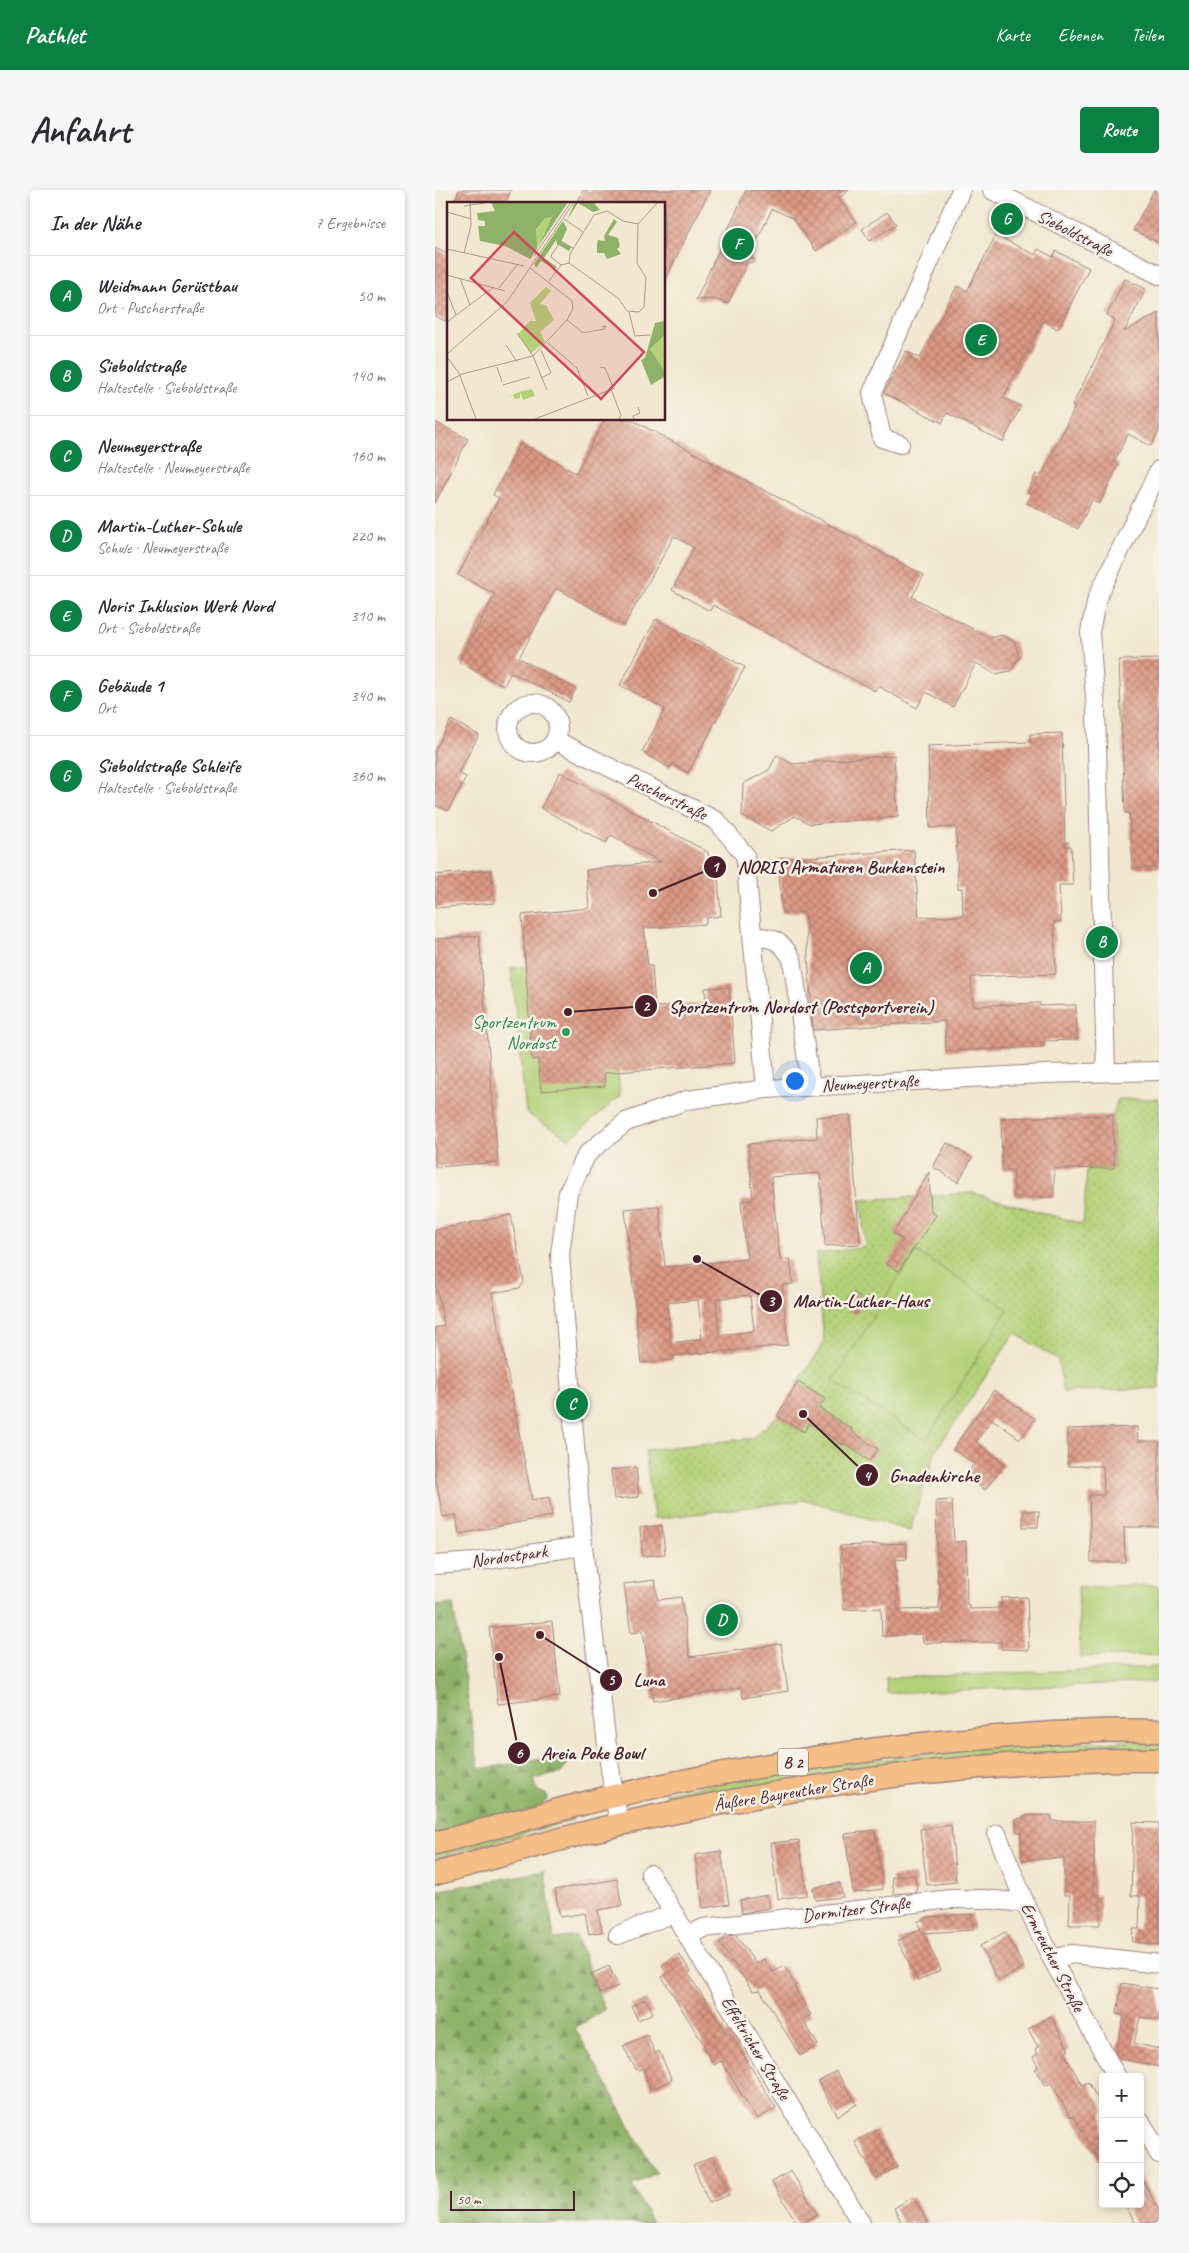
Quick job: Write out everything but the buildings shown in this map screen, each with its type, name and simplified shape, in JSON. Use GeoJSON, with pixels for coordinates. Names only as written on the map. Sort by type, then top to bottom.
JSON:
{"type":"FeatureCollection","features":[{"type":"Feature","properties":{"kind":"main road","name":"Äußere Bayreuther Straße"},"geometry":{"type":"LineString","coordinates":[[435,1843],[613,1796],[760,1767],[882,1748],[1038,1734],[1159,1731]]}},
{"type":"Feature","properties":{"kind":"main road","name":"Äußere Bayreuther Straße"},"geometry":{"type":"LineString","coordinates":[[435,1874],[619,1825],[701,1807],[805,1789],[904,1775],[974,1768],[1077,1762],[1159,1760]]}},
{"type":"Feature","properties":{"kind":"street"},"geometry":{"type":"LineString","coordinates":[[900,444],[882,438],[872,393],[961,190]]}},
{"type":"Feature","properties":{"kind":"street","name":"Sieboldstraße"},"geometry":{"type":"LineString","coordinates":[[992,190],[1159,275]]}},
{"type":"Feature","properties":{"kind":"street"},"geometry":{"type":"LineString","coordinates":[[1106,1072],[1096,710],[1090,632],[1097,598],[1159,470]]}},
{"type":"Feature","properties":{"kind":"street","name":"Puscherstraße"},"geometry":{"type":"LineString","coordinates":[[555,740],[717,821],[745,855],[766,1089]]}},
{"type":"Feature","properties":{"kind":"street"},"geometry":{"type":"LineString","coordinates":[[752,936],[770,937],[784,945],[792,960],[811,1086]]}},
{"type":"Feature","properties":{"kind":"street","name":"Neumeyerstraße"},"geometry":{"type":"LineString","coordinates":[[619,1825],[613,1796],[583,1546],[560,1255],[567,1193],[587,1154],[626,1122],[687,1100],[766,1089],[811,1086],[1106,1072],[1159,1072]]}},
{"type":"Feature","properties":{"kind":"street","name":"Nordostpark"},"geometry":{"type":"LineString","coordinates":[[435,1565],[474,1562],[583,1546]]}},
{"type":"Feature","properties":{"kind":"street","name":"Ermreuther Straße"},"geometry":{"type":"LineString","coordinates":[[997,1834],[1025,1903],[1052,1959],[1115,2073]]}},
{"type":"Feature","properties":{"kind":"street","name":"Effeltricher Straße"},"geometry":{"type":"LineString","coordinates":[[650,1874],[861,2223]]}},
{"type":"Feature","properties":{"kind":"street","name":"Dormitzer Straße"},"geometry":{"type":"LineString","coordinates":[[688,1935],[704,1928],[950,1899],[984,1898],[1025,1903]]}},
{"type":"Feature","properties":{"kind":"street"},"geometry":{"type":"LineString","coordinates":[[618,1935],[674,1913]]}},
{"type":"Feature","properties":{"kind":"street"},"geometry":{"type":"LineString","coordinates":[[1052,1959],[1072,1954],[1159,1964]]}},
{"type":"Feature","properties":{"kind":"street"},"geometry":{"type":"LineString","coordinates":[[1144,2127],[1159,2154]]}},
{"type":"Feature","properties":{"kind":"green space","name":"Sportzentrum Nordost"},"geometry":{"type":"Polygon","coordinates":[[[608,960],[620,1096],[570,1139],[526,1113],[511,968],[608,960]]]}},
{"type":"Feature","properties":{"kind":"green space"},"geometry":{"type":"Polygon","coordinates":[[[1118,1099],[1159,1099],[1159,1388],[1063,1392],[1058,1360],[1015,1333],[935,1452],[910,1531],[806,1500],[654,1519],[645,1450],[753,1438],[777,1416],[803,1432],[809,1423],[843,1444],[852,1429],[819,1408],[824,1398],[798,1382],[824,1343],[816,1254],[865,1247],[861,1200],[973,1193],[1083,1224],[1087,1168],[1114,1168],[1113,1115],[1118,1099]]]}},
{"type":"Feature","properties":{"kind":"green space"},"geometry":{"type":"Polygon","coordinates":[[[915,1251],[1008,1309],[926,1440],[833,1381],[915,1251]]]}},
{"type":"Feature","properties":{"kind":"green space"},"geometry":{"type":"Polygon","coordinates":[[[1159,1585],[1159,1655],[1080,1657],[1078,1587],[1159,1585]]]}},
{"type":"Feature","properties":{"kind":"green space"},"geometry":{"type":"Polygon","coordinates":[[[453,1604],[479,1769],[575,1754],[561,1773],[534,1779],[537,1790],[547,1795],[548,1798],[540,1808],[435,1835],[435,1606],[453,1604]]]}},
{"type":"Feature","properties":{"kind":"green space"},"geometry":{"type":"Polygon","coordinates":[[[1159,1667],[1159,1682],[887,1693],[886,1678],[1159,1667]]]}},
{"type":"Feature","properties":{"kind":"green space"},"geometry":{"type":"Polygon","coordinates":[[[1159,1740],[1159,1753],[668,1806],[665,1793],[762,1774],[988,1746],[1159,1740]]]}},
{"type":"Feature","properties":{"kind":"green space"},"geometry":{"type":"Polygon","coordinates":[[[572,1815],[573,1820],[435,1858],[435,1851],[572,1815]]]}},
{"type":"Feature","properties":{"kind":"green space"},"geometry":{"type":"Polygon","coordinates":[[[545,1871],[554,1939],[576,1936],[605,2010],[575,2028],[656,2173],[632,2185],[652,2223],[435,2223],[435,1891],[545,1871]]]}},
{"type":"Feature","properties":{"kind":"place","name":"Sieboldstraße Schleife"},"geometry":{"type":"Point","coordinates":[1007,219]}},
{"type":"Feature","properties":{"kind":"place","name":"Gebäude 1"},"geometry":{"type":"Point","coordinates":[738,244]}},
{"type":"Feature","properties":{"kind":"place","name":"Noris Inklusion Werk Nord"},"geometry":{"type":"Point","coordinates":[981,340]}},
{"type":"Feature","properties":{"kind":"place","name":"NORIS Armaturen Burkenstein"},"geometry":{"type":"Point","coordinates":[653,893]}},
{"type":"Feature","properties":{"kind":"place","name":"Sieboldstraße"},"geometry":{"type":"Point","coordinates":[1102,942]}},
{"type":"Feature","properties":{"kind":"place","name":"Weidmann Gerüstbau"},"geometry":{"type":"Point","coordinates":[866,968]}},
{"type":"Feature","properties":{"kind":"place","name":"Sportzentrum Nordost (Postsportverein)"},"geometry":{"type":"Point","coordinates":[568,1012]}},
{"type":"Feature","properties":{"kind":"place","name":"Sportzentrum Nordost"},"geometry":{"type":"Point","coordinates":[566,1032]}},
{"type":"Feature","properties":{"kind":"place","name":"Martin-Luther-Haus"},"geometry":{"type":"Point","coordinates":[697,1259]}},
{"type":"Feature","properties":{"kind":"place","name":"Neumeyerstraße"},"geometry":{"type":"Point","coordinates":[572,1404]}},
{"type":"Feature","properties":{"kind":"place","name":"Gnadenkirche"},"geometry":{"type":"Point","coordinates":[803,1414]}},
{"type":"Feature","properties":{"kind":"place","name":"Martin-Luther-Schule"},"geometry":{"type":"Point","coordinates":[722,1620]}},
{"type":"Feature","properties":{"kind":"place","name":"Luna"},"geometry":{"type":"Point","coordinates":[540,1635]}},
{"type":"Feature","properties":{"kind":"place","name":"Areia Poke Bowl"},"geometry":{"type":"Point","coordinates":[499,1657]}}]}
